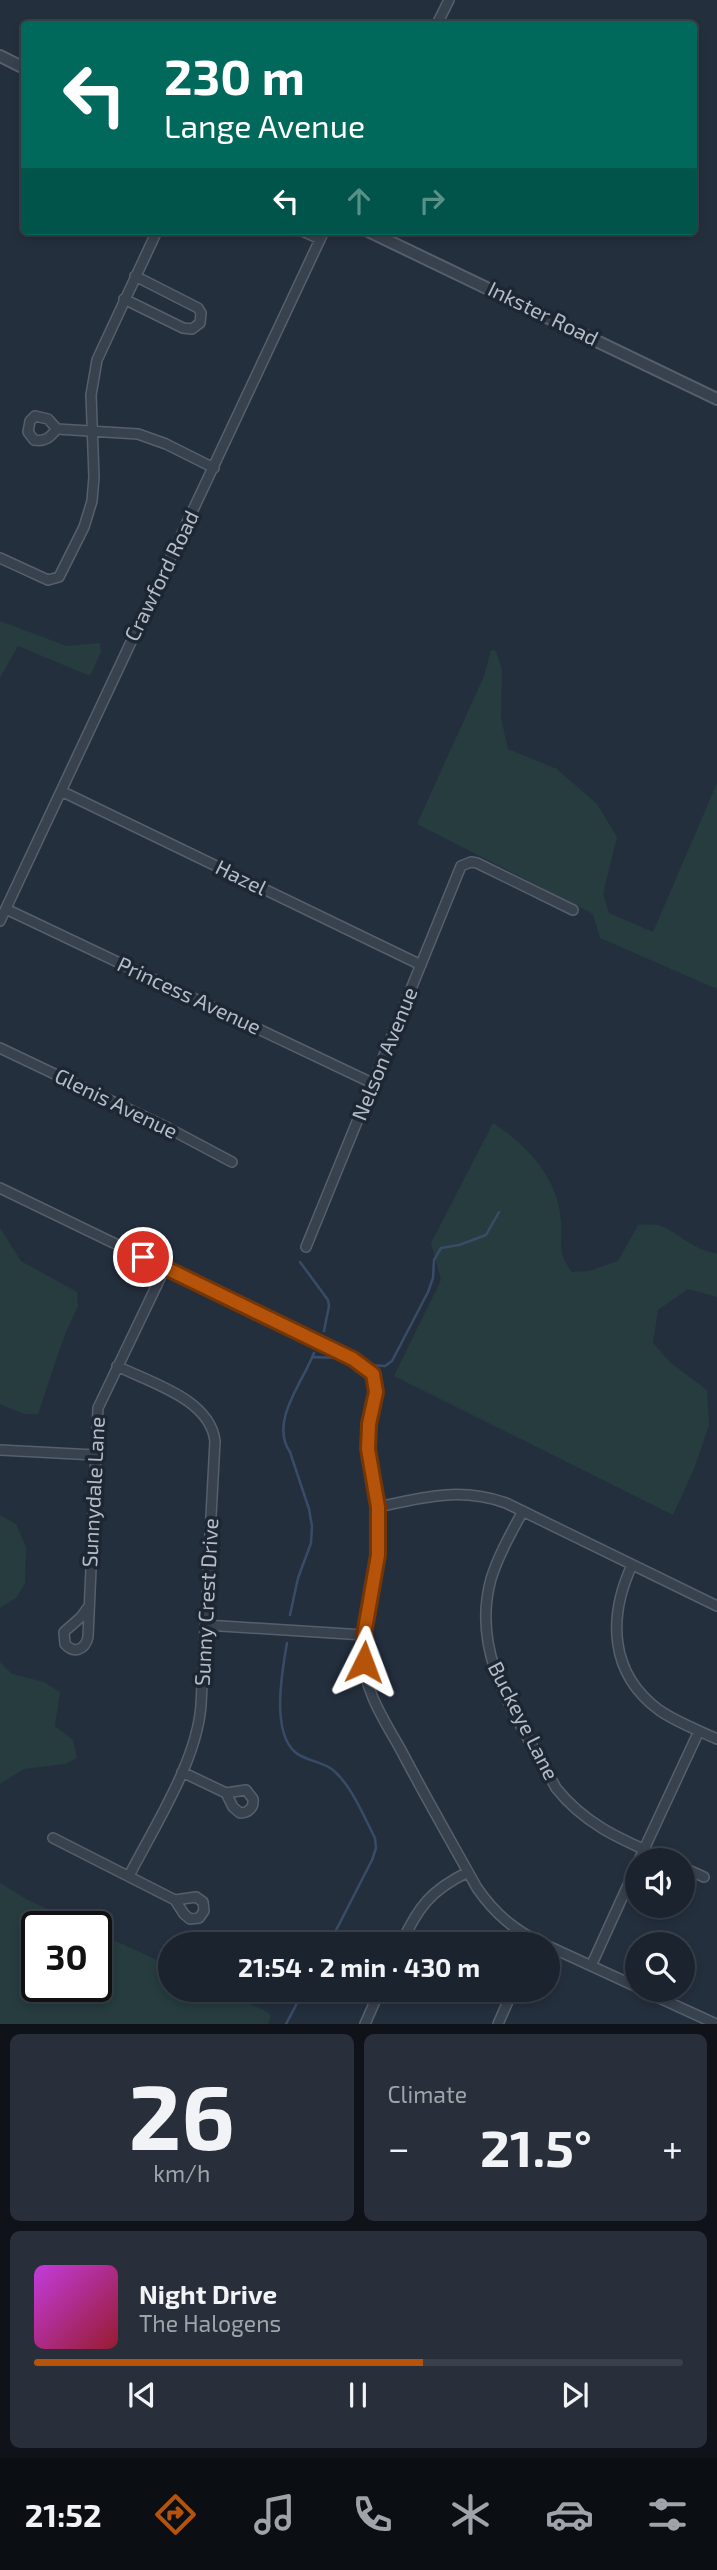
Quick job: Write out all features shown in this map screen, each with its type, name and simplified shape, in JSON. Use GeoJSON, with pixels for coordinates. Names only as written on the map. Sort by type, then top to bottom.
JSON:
{"type":"FeatureCollection","features":[{"type":"Feature","properties":{"kind":"street"},"geometry":{"type":"LineString","coordinates":[[439,21],[449,0]]}},
{"type":"Feature","properties":{"kind":"street"},"geometry":{"type":"LineString","coordinates":[[0,56],[21,66]]}},
{"type":"Feature","properties":{"kind":"street"},"geometry":{"type":"LineString","coordinates":[[0,558],[48,580],[56,579],[65,568],[89,513],[94,477],[90,395],[94,371],[101,349],[155,235]]}},
{"type":"Feature","properties":{"kind":"street","name":"Crawford Road"},"geometry":{"type":"LineString","coordinates":[[0,921],[322,235]]}},
{"type":"Feature","properties":{"kind":"street","name":"Inkster Road"},"geometry":{"type":"LineString","coordinates":[[376,235],[717,399]]}},
{"type":"Feature","properties":{"kind":"street"},"geometry":{"type":"LineString","coordinates":[[124,299],[183,328],[192,329],[200,323],[201,313],[198,308],[135,276]]}},
{"type":"Feature","properties":{"kind":"street"},"geometry":{"type":"LineString","coordinates":[[57,429],[125,432],[149,437],[214,468]]}},
{"type":"Feature","properties":{"kind":"street","name":"Hazel"},"geometry":{"type":"LineString","coordinates":[[61,791],[421,965]]}},
{"type":"Feature","properties":{"kind":"street","name":"Nelson Avenue"},"geometry":{"type":"LineString","coordinates":[[306,1247],[457,873],[466,863],[477,863],[573,910]]}},
{"type":"Feature","properties":{"kind":"street","name":"Princess Avenue"},"geometry":{"type":"LineString","coordinates":[[6,909],[372,1083]]}},
{"type":"Feature","properties":{"kind":"street","name":"Glenis Avenue"},"geometry":{"type":"LineString","coordinates":[[0,1048],[168,1128],[232,1162]]}},
{"type":"Feature","properties":{"kind":"street"},"geometry":{"type":"LineString","coordinates":[[0,1188],[353,1359],[370,1370],[377,1386],[368,1436],[378,1507],[378,1555],[364,1635],[365,1670],[373,1699],[468,1872],[498,1915],[523,1932]]}},
{"type":"Feature","properties":{"kind":"street","name":"Sunnydale Lane"},"geometry":{"type":"LineString","coordinates":[[89,1606],[82,1617],[64,1632],[64,1642],[71,1649],[80,1649],[88,1640],[98,1408],[165,1268]]}},
{"type":"Feature","properties":{"kind":"street","name":"Sunny Crest Drive"},"geometry":{"type":"LineString","coordinates":[[117,1366],[197,1407],[213,1429],[215,1441],[200,1723],[194,1746],[182,1772],[129,1876]]}},
{"type":"Feature","properties":{"kind":"street"},"geometry":{"type":"LineString","coordinates":[[0,1450],[95,1455]]}},
{"type":"Feature","properties":{"kind":"street"},"geometry":{"type":"LineString","coordinates":[[378,1507],[447,1494],[490,1498],[523,1511],[717,1606]]}},
{"type":"Feature","properties":{"kind":"street","name":"Buckeye Lane"},"geometry":{"type":"LineString","coordinates":[[523,1511],[490,1583],[485,1619],[490,1659],[498,1681],[556,1788],[567,1802],[598,1827],[640,1848]]}},
{"type":"Feature","properties":{"kind":"street"},"geometry":{"type":"LineString","coordinates":[[632,1565],[617,1610],[617,1639],[624,1667],[631,1681],[653,1705],[669,1716],[717,1738]]}},
{"type":"Feature","properties":{"kind":"street"},"geometry":{"type":"LineString","coordinates":[[206,1625],[364,1635]]}},
{"type":"Feature","properties":{"kind":"street"},"geometry":{"type":"LineString","coordinates":[[645,1848],[699,1731]]}},
{"type":"Feature","properties":{"kind":"street"},"geometry":{"type":"LineString","coordinates":[[182,1772],[226,1794]]}},
{"type":"Feature","properties":{"kind":"street"},"geometry":{"type":"LineString","coordinates":[[53,1838],[175,1900]]}},
{"type":"Feature","properties":{"kind":"street"},"geometry":{"type":"LineString","coordinates":[[406,1932],[414,1915],[430,1895],[468,1872]]}},
{"type":"Feature","properties":{"kind":"street"},"geometry":{"type":"LineString","coordinates":[[695,1873],[704,1877]]}},
{"type":"Feature","properties":{"kind":"street"},"geometry":{"type":"LineString","coordinates":[[591,1966],[625,1891]]}},
{"type":"Feature","properties":{"kind":"street"},"geometry":{"type":"LineString","coordinates":[[560,1952],[625,1982]]}},
{"type":"Feature","properties":{"kind":"street"},"geometry":{"type":"LineString","coordinates":[[365,2024],[375,2002]]}},
{"type":"Feature","properties":{"kind":"street"},"geometry":{"type":"LineString","coordinates":[[498,2024],[508,2002]]}},
{"type":"Feature","properties":{"kind":"street"},"geometry":{"type":"LineString","coordinates":[[668,2002],[716,2024]]}},
{"type":"Feature","properties":{"kind":"green space"},"geometry":{"type":"Polygon","coordinates":[[[0,621],[67,646],[100,643],[101,652],[90,676],[18,646],[0,678],[0,621]]]}},
{"type":"Feature","properties":{"kind":"green space"},"geometry":{"type":"Polygon","coordinates":[[[491,650],[496,651],[502,670],[501,718],[508,749],[557,769],[597,804],[617,837],[603,894],[609,913],[653,932],[717,783],[717,989],[600,938],[593,914],[417,824],[484,676],[491,650]]]}},
{"type":"Feature","properties":{"kind":"green space"},"geometry":{"type":"Polygon","coordinates":[[[493,1123],[529,1153],[547,1177],[559,1205],[562,1253],[572,1272],[589,1271],[618,1261],[638,1225],[663,1227],[698,1247],[717,1254],[717,1297],[688,1289],[658,1310],[653,1343],[671,1363],[707,1390],[709,1425],[694,1469],[673,1515],[394,1376],[441,1280],[431,1243],[493,1123]]]}},
{"type":"Feature","properties":{"kind":"green space"},"geometry":{"type":"Polygon","coordinates":[[[0,1228],[21,1261],[77,1292],[78,1306],[65,1334],[38,1414],[24,1414],[0,1404],[0,1228]]]}},
{"type":"Feature","properties":{"kind":"green space"},"geometry":{"type":"Polygon","coordinates":[[[0,1515],[16,1524],[26,1547],[25,1583],[16,1598],[0,1608],[0,1515]]]}},
{"type":"Feature","properties":{"kind":"green space"},"geometry":{"type":"Polygon","coordinates":[[[0,1662],[12,1674],[44,1682],[60,1692],[55,1726],[73,1740],[77,1758],[65,1764],[24,1769],[0,1784],[0,1662]]]}},
{"type":"Feature","properties":{"kind":"green space"},"geometry":{"type":"Polygon","coordinates":[[[0,1883],[52,1911],[21,1911],[21,2002],[112,2002],[112,1939],[158,1960],[158,2002],[246,2002],[271,2016],[268,2024],[0,2024],[0,1883]]]}},
{"type":"Feature","properties":{"kind":"waterway"},"geometry":{"type":"LineString","coordinates":[[367,1365],[385,1366],[392,1361],[428,1292],[433,1278],[434,1260],[441,1248],[459,1245],[486,1235],[499,1212]]}},
{"type":"Feature","properties":{"kind":"waterway"},"geometry":{"type":"LineString","coordinates":[[300,1262],[328,1300],[324,1331]]}},
{"type":"Feature","properties":{"kind":"waterway"},"geometry":{"type":"LineString","coordinates":[[290,1615],[298,1578],[311,1543],[312,1526],[283,1428],[290,1402],[314,1353]]}},
{"type":"Feature","properties":{"kind":"waterway"},"geometry":{"type":"LineString","coordinates":[[312,1357],[338,1358],[351,1363]]}},
{"type":"Feature","properties":{"kind":"waterway"},"geometry":{"type":"LineString","coordinates":[[287,1643],[280,1700],[283,1730],[288,1742],[299,1755],[329,1767],[340,1777],[357,1802],[375,1838],[376,1848],[372,1860],[335,1932]]}},
{"type":"Feature","properties":{"kind":"waterway"},"geometry":{"type":"LineString","coordinates":[[286,2024],[298,2002]]}},
{"type":"Feature","properties":{"kind":"route"},"geometry":{"type":"LineString","coordinates":[[143,1257],[353,1359],[373,1374],[377,1386],[370,1415],[368,1449],[378,1507],[379,1530],[373,1592],[364,1635],[364,1662]]}}]}
